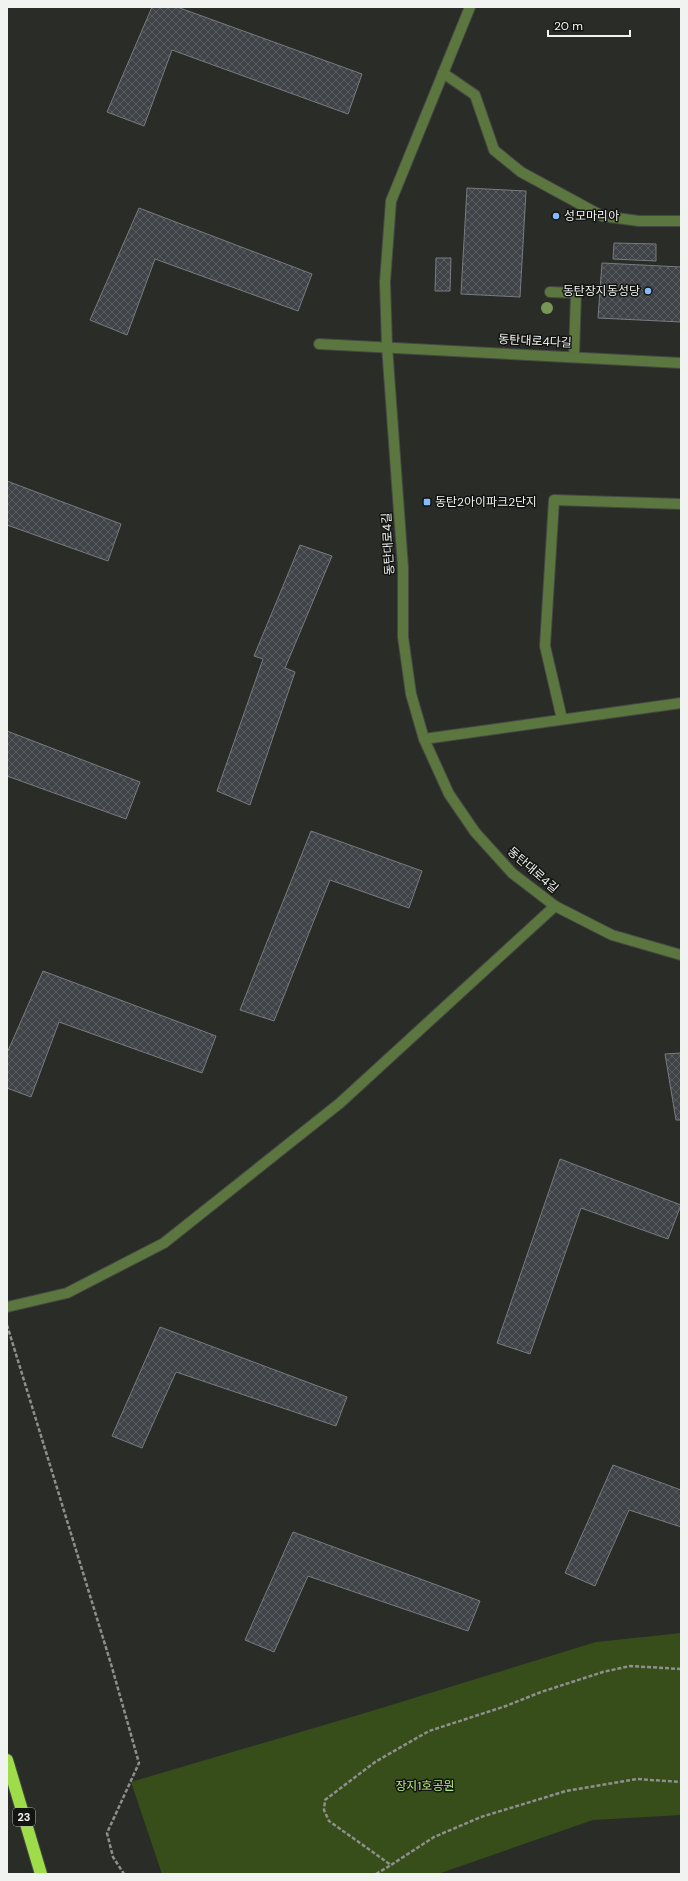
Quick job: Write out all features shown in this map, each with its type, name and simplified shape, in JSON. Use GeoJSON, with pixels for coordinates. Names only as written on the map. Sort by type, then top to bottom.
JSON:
{"type":"FeatureCollection","features":[{"type":"Feature","properties":{"kind":"highway","name":"23"},"geometry":{"type":"LineString","coordinates":[[7,1760],[41,1874]]}},
{"type":"Feature","properties":{"kind":"street","name":"동탄대로4길"},"geometry":{"type":"LineString","coordinates":[[470,7],[391,201],[385,282],[387,346],[403,567],[403,637],[411,694],[424,739],[449,794],[475,832],[512,873],[555,906],[612,936],[681,955]]}},
{"type":"Feature","properties":{"kind":"street"},"geometry":{"type":"LineString","coordinates":[[443,73],[475,95],[494,150],[521,172],[602,216],[640,221],[681,221]]}},
{"type":"Feature","properties":{"kind":"street"},"geometry":{"type":"LineString","coordinates":[[550,292],[576,293],[574,356]]}},
{"type":"Feature","properties":{"kind":"street","name":"동탄대로4다길"},"geometry":{"type":"LineString","coordinates":[[319,344],[387,346],[681,363]]}},
{"type":"Feature","properties":{"kind":"street"},"geometry":{"type":"LineString","coordinates":[[562,720],[545,646],[554,500],[681,504]]}},
{"type":"Feature","properties":{"kind":"street"},"geometry":{"type":"LineString","coordinates":[[424,739],[681,703]]}},
{"type":"Feature","properties":{"kind":"street"},"geometry":{"type":"LineString","coordinates":[[7,1307],[67,1293],[164,1243],[340,1103],[555,906]]}},
{"type":"Feature","properties":{"kind":"path"},"geometry":{"type":"LineString","coordinates":[[7,1325],[111,1664],[139,1763],[107,1833],[113,1857],[124,1874]]}},
{"type":"Feature","properties":{"kind":"path"},"geometry":{"type":"LineString","coordinates":[[391,1865],[329,1821],[324,1810],[325,1800],[375,1762],[429,1730],[506,1706],[541,1692],[603,1672],[630,1666],[681,1669]]}},
{"type":"Feature","properties":{"kind":"path"},"geometry":{"type":"LineString","coordinates":[[376,1874],[434,1837],[481,1817],[566,1791],[637,1779],[681,1782]]}},
{"type":"Feature","properties":{"kind":"green space","name":"장지1호공원"},"geometry":{"type":"Polygon","coordinates":[[[681,1633],[681,1815],[593,1820],[438,1874],[162,1874],[131,1782],[375,1710],[596,1642],[681,1633]]]}},
{"type":"Feature","properties":{"kind":"building"},"geometry":{"type":"Polygon","coordinates":[[[152,7],[177,7],[362,74],[348,114],[172,50],[144,126],[107,112],[152,7]]]}},
{"type":"Feature","properties":{"kind":"building"},"geometry":{"type":"Polygon","coordinates":[[[467,188],[526,191],[520,297],[461,294],[467,188]]]}},
{"type":"Feature","properties":{"kind":"building"},"geometry":{"type":"Polygon","coordinates":[[[139,208],[312,274],[298,311],[155,259],[127,335],[90,320],[139,208]]]}},
{"type":"Feature","properties":{"kind":"building"},"geometry":{"type":"Polygon","coordinates":[[[614,243],[656,244],[656,261],[613,259],[614,243]]]}},
{"type":"Feature","properties":{"kind":"building"},"geometry":{"type":"Polygon","coordinates":[[[436,258],[451,258],[450,291],[435,291],[436,258]]]}},
{"type":"Feature","properties":{"kind":"building"},"geometry":{"type":"Polygon","coordinates":[[[602,263],[681,267],[681,322],[598,318],[602,263]]]}},
{"type":"Feature","properties":{"kind":"building"},"geometry":{"type":"Polygon","coordinates":[[[7,481],[121,524],[108,561],[7,525],[7,481]]]}},
{"type":"Feature","properties":{"kind":"building"},"geometry":{"type":"Polygon","coordinates":[[[300,545],[332,556],[285,668],[295,672],[250,805],[217,791],[263,659],[254,656],[300,545]]]}},
{"type":"Feature","properties":{"kind":"building"},"geometry":{"type":"Polygon","coordinates":[[[7,731],[140,782],[126,819],[7,776],[7,731]]]}},
{"type":"Feature","properties":{"kind":"building"},"geometry":{"type":"Polygon","coordinates":[[[311,831],[422,871],[409,908],[330,880],[274,1021],[240,1010],[311,831]]]}},
{"type":"Feature","properties":{"kind":"building"},"geometry":{"type":"Polygon","coordinates":[[[43,971],[216,1036],[202,1073],[59,1022],[31,1097],[7,1088],[7,1053],[43,971]]]}},
{"type":"Feature","properties":{"kind":"building"},"geometry":{"type":"Polygon","coordinates":[[[681,1053],[681,1120],[676,1120],[665,1054],[681,1053]]]}},
{"type":"Feature","properties":{"kind":"building"},"geometry":{"type":"Polygon","coordinates":[[[560,1159],[681,1205],[668,1239],[581,1208],[530,1354],[497,1343],[560,1159]]]}},
{"type":"Feature","properties":{"kind":"building"},"geometry":{"type":"Polygon","coordinates":[[[160,1327],[347,1397],[336,1426],[176,1372],[142,1448],[112,1436],[160,1327]]]}},
{"type":"Feature","properties":{"kind":"building"},"geometry":{"type":"Polygon","coordinates":[[[613,1465],[681,1490],[681,1527],[629,1510],[595,1586],[565,1573],[613,1465]]]}},
{"type":"Feature","properties":{"kind":"building"},"geometry":{"type":"Polygon","coordinates":[[[293,1532],[480,1601],[468,1631],[308,1576],[274,1652],[245,1640],[293,1532]]]}},
{"type":"Feature","properties":{"kind":"place","name":"성모마리아"},"geometry":{"type":"Point","coordinates":[556,216]}},
{"type":"Feature","properties":{"kind":"place","name":"동탄장지동성당"},"geometry":{"type":"Point","coordinates":[648,291]}},
{"type":"Feature","properties":{"kind":"place","name":"동탄2아이파크2단지"},"geometry":{"type":"Point","coordinates":[427,502]}}]}
